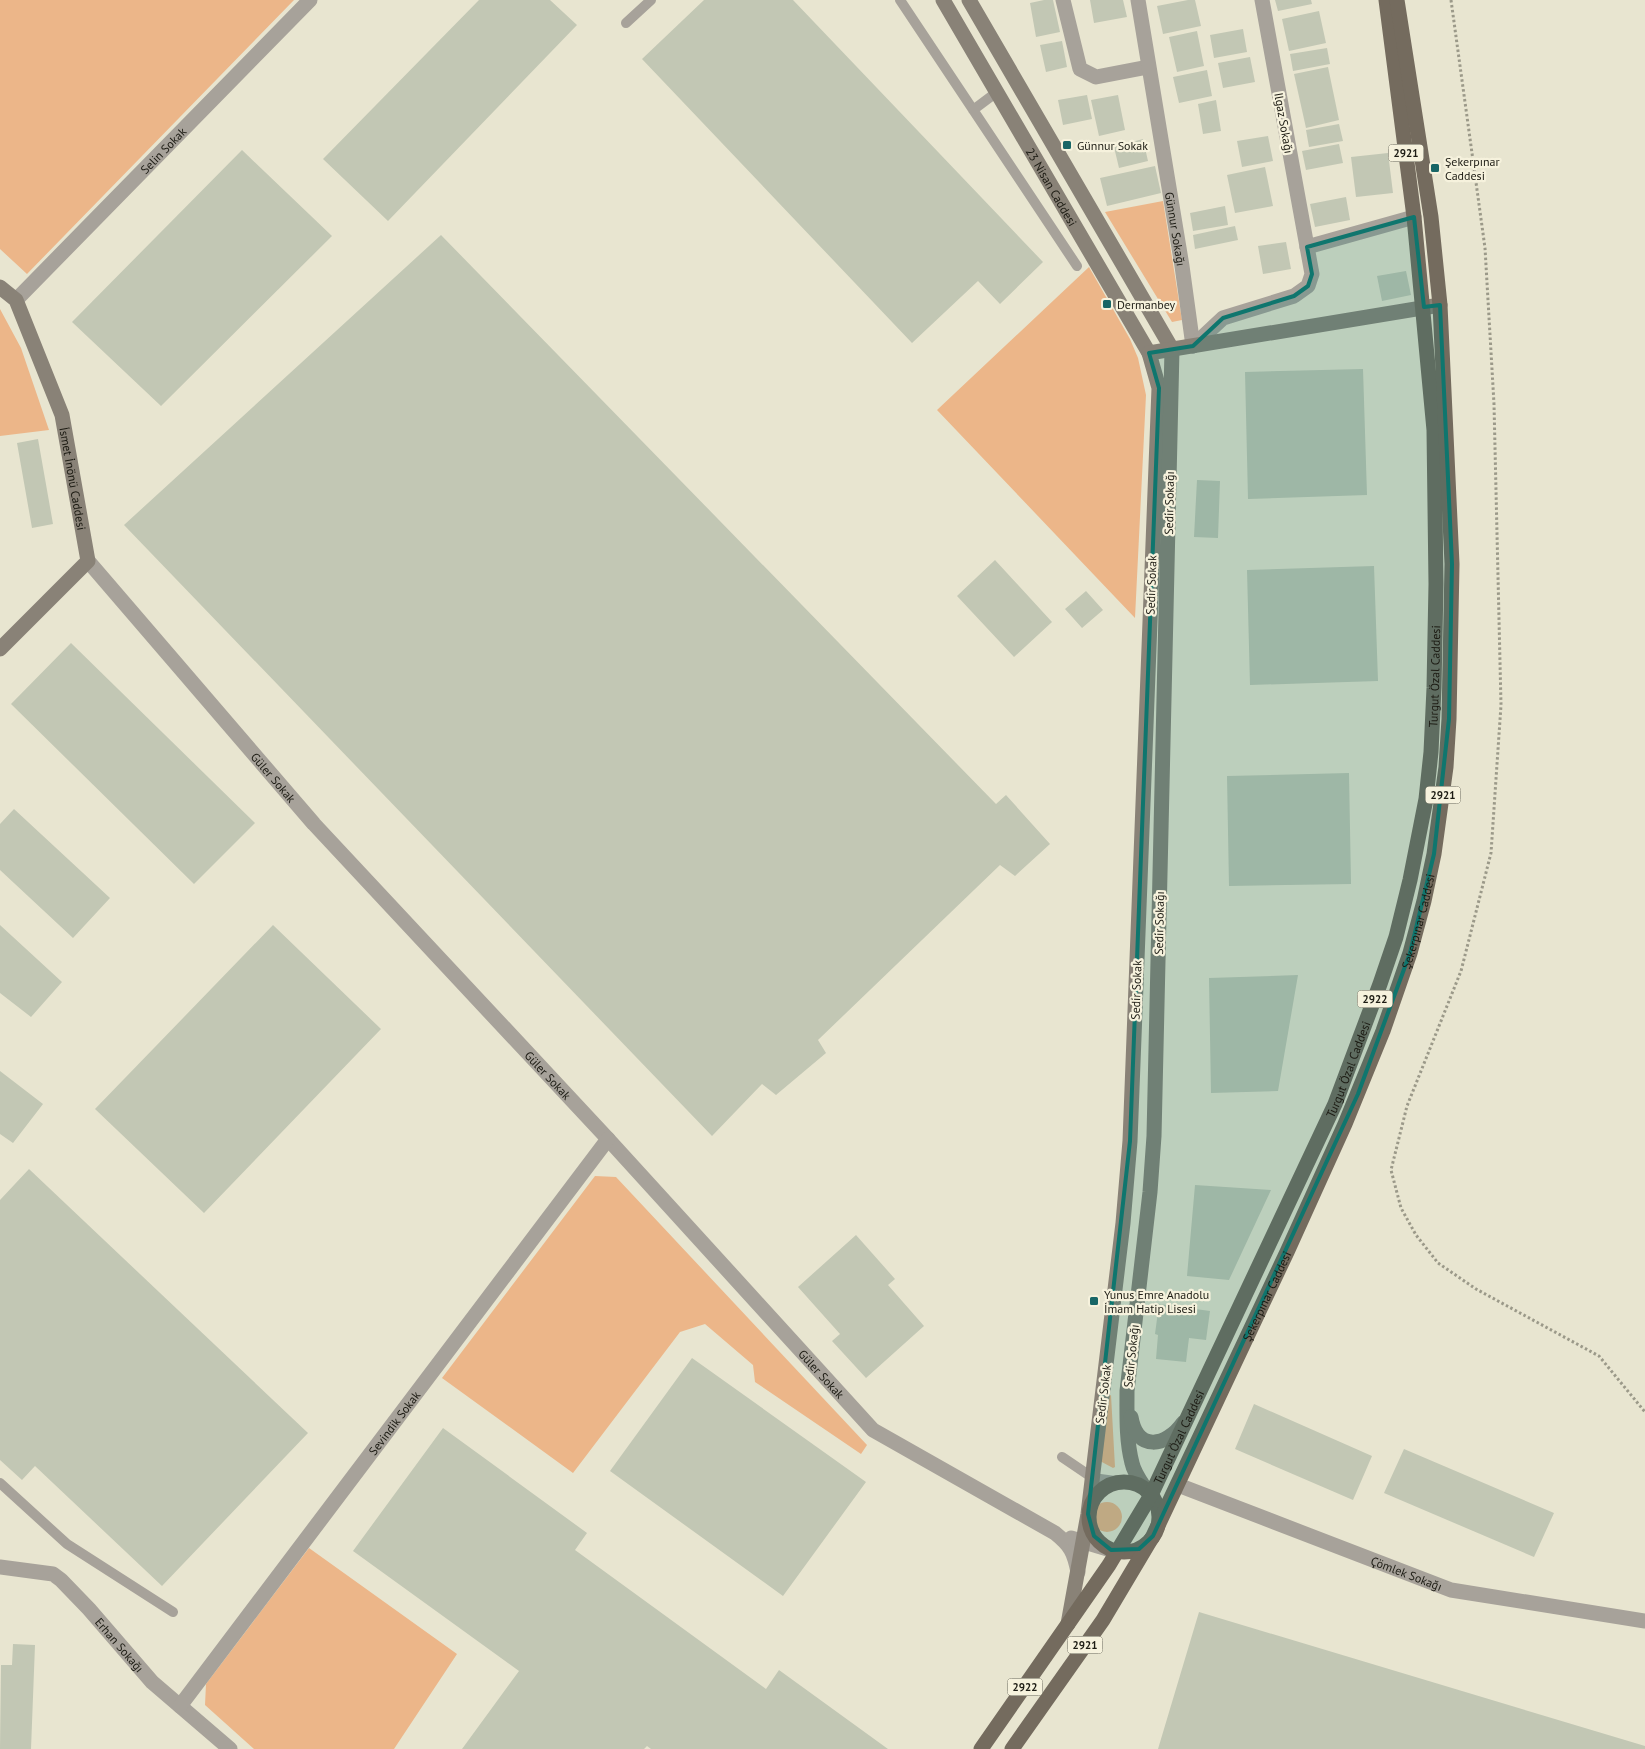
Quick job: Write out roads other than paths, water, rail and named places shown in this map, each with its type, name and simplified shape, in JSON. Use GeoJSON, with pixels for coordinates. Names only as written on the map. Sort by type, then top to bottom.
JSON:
{"type":"FeatureCollection","features":[{"type":"Feature","properties":{"kind":"main road","name":"2921"},"geometry":{"type":"LineString","coordinates":[[1386,0],[1424,307]]}},
{"type":"Feature","properties":{"kind":"main road","name":"Şekerpınar Caddesi"},"geometry":{"type":"LineString","coordinates":[[1012,1749],[1103,1620],[1153,1536],[1178,1485],[1352,1109],[1383,1031],[1410,953],[1426,892],[1441,812],[1449,719],[1452,564],[1440,305],[1431,217],[1397,0]]}},
{"type":"Feature","properties":{"kind":"main road","name":"Turgut Özal Caddesi"},"geometry":{"type":"LineString","coordinates":[[981,1749],[1068,1625],[1114,1551],[1139,1486],[1164,1469],[1335,1104],[1356,1052],[1396,937],[1420,835],[1431,752],[1434,688],[1436,584],[1434,430],[1424,307]]}},
{"type":"Feature","properties":{"kind":"main road"},"geometry":{"type":"LineString","coordinates":[[1112,1484],[1139,1486],[1156,1504],[1159,1515],[1158,1526],[1153,1536],[1147,1544],[1130,1552],[1114,1551],[1101,1545],[1089,1526],[1088,1514],[1096,1495],[1112,1484]]}},
{"type":"Feature","properties":{"kind":"street","name":"Selin Sokak"},"geometry":{"type":"LineString","coordinates":[[16,300],[310,0]]}},
{"type":"Feature","properties":{"kind":"street","name":"23 Nisan Caddesi"},"geometry":{"type":"LineString","coordinates":[[943,0],[1149,353]]}},
{"type":"Feature","properties":{"kind":"street","name":"23 Nisan Caddesi"},"geometry":{"type":"LineString","coordinates":[[969,0],[1172,349]]}},
{"type":"Feature","properties":{"kind":"street"},"geometry":{"type":"LineString","coordinates":[[1063,0],[1080,69],[1096,77],[1148,68]]}},
{"type":"Feature","properties":{"kind":"street","name":"Günnur Sokağı"},"geometry":{"type":"LineString","coordinates":[[1138,0],[1182,266],[1193,346]]}},
{"type":"Feature","properties":{"kind":"street","name":"Ilgaz Sokağı"},"geometry":{"type":"LineString","coordinates":[[1193,346],[1223,318],[1294,296],[1308,286],[1312,274],[1262,0]]}},
{"type":"Feature","properties":{"kind":"street"},"geometry":{"type":"LineString","coordinates":[[1307,247],[1414,217]]}},
{"type":"Feature","properties":{"kind":"street","name":"İsmet İnönü Caddesi"},"geometry":{"type":"LineString","coordinates":[[0,287],[16,300],[62,414],[88,561]]}},
{"type":"Feature","properties":{"kind":"street"},"geometry":{"type":"LineString","coordinates":[[1149,353],[1440,305]]}},
{"type":"Feature","properties":{"kind":"street","name":"Sedir Sokağı"},"geometry":{"type":"LineString","coordinates":[[1139,1486],[1132,1463],[1127,1419],[1127,1391],[1150,1192],[1154,1136],[1172,349]]}},
{"type":"Feature","properties":{"kind":"street","name":"Sedir Sokak"},"geometry":{"type":"LineString","coordinates":[[1068,1625],[1093,1478],[1123,1223],[1130,1141],[1159,388],[1149,353]]}},
{"type":"Feature","properties":{"kind":"street"},"geometry":{"type":"LineString","coordinates":[[0,649],[88,561]]}},
{"type":"Feature","properties":{"kind":"street","name":"Güler Sokak"},"geometry":{"type":"LineString","coordinates":[[88,561],[314,824],[608,1139],[872,1430],[1056,1533]]}},
{"type":"Feature","properties":{"kind":"street","name":"Sevindik Sokak"},"geometry":{"type":"LineString","coordinates":[[180,1706],[608,1139]]}},
{"type":"Feature","properties":{"kind":"street"},"geometry":{"type":"LineString","coordinates":[[1127,1391],[1131,1420],[1135,1430],[1149,1442],[1167,1440],[1176,1433],[1192,1409]]}},
{"type":"Feature","properties":{"kind":"street","name":"Çömlek Sokağı"},"geometry":{"type":"LineString","coordinates":[[1178,1485],[1452,1590],[1645,1621]]}},
{"type":"Feature","properties":{"kind":"street"},"geometry":{"type":"LineString","coordinates":[[1056,1533],[1071,1531],[1081,1526],[1088,1514]]}},
{"type":"Feature","properties":{"kind":"street"},"geometry":{"type":"LineString","coordinates":[[1056,1533],[1114,1551]]}},
{"type":"Feature","properties":{"kind":"street"},"geometry":{"type":"LineString","coordinates":[[1056,1533],[1068,1544],[1074,1554],[1078,1573]]}},
{"type":"Feature","properties":{"kind":"street","name":"Erhan Sokağı"},"geometry":{"type":"LineString","coordinates":[[0,1567],[53,1574],[61,1580],[89,1608],[152,1682],[230,1749]]}},
{"type":"Feature","properties":{"kind":"lane"},"geometry":{"type":"LineString","coordinates":[[626,23],[650,0]]}},
{"type":"Feature","properties":{"kind":"lane"},"geometry":{"type":"LineString","coordinates":[[900,0],[1077,266]]}},
{"type":"Feature","properties":{"kind":"lane"},"geometry":{"type":"LineString","coordinates":[[974,110],[998,92]]}},
{"type":"Feature","properties":{"kind":"lane"},"geometry":{"type":"LineString","coordinates":[[1062,1457],[1093,1478],[1139,1486]]}},
{"type":"Feature","properties":{"kind":"lane"},"geometry":{"type":"LineString","coordinates":[[0,1483],[67,1544],[173,1612]]}},
{"type":"Feature","properties":{"kind":"place","name":"Günnur Sokak"},"geometry":{"type":"Point","coordinates":[1067,145]}},
{"type":"Feature","properties":{"kind":"place","name":"Şekerpınar Caddesi"},"geometry":{"type":"Point","coordinates":[1435,168]}},
{"type":"Feature","properties":{"kind":"place","name":"Dermanbey"},"geometry":{"type":"Point","coordinates":[1107,304]}},
{"type":"Feature","properties":{"kind":"place","name":"Yunus Emre Anadolu İmam Hatip Lisesi"},"geometry":{"type":"Point","coordinates":[1094,1301]}}]}
